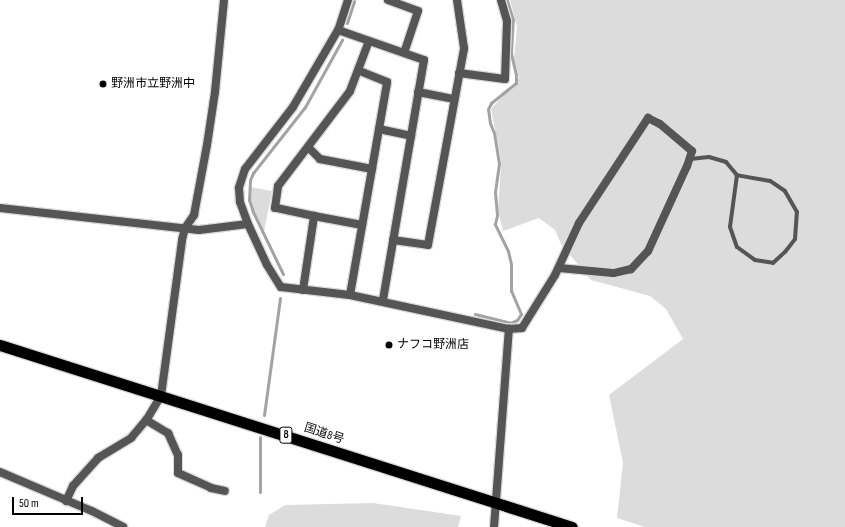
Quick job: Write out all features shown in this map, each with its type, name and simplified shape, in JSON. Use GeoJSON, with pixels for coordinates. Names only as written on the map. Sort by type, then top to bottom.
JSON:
{"type":"FeatureCollection","features":[{"type":"Feature","properties":{"kind":"highway","name":"国道8号"},"geometry":{"type":"LineString","coordinates":[[0,345],[572,527]]}},
{"type":"Feature","properties":{"kind":"street"},"geometry":{"type":"LineString","coordinates":[[66,500],[73,486],[84,471],[98,458],[131,438],[146,420],[161,396],[182,240],[186,228],[194,214],[207,145],[215,92],[224,0]]}},
{"type":"Feature","properties":{"kind":"street"},"geometry":{"type":"LineString","coordinates":[[348,0],[338,30],[293,107],[245,169],[239,188],[240,202],[248,224],[267,265],[280,287],[350,295],[509,329],[522,328],[558,268],[579,223],[648,118],[660,124],[692,151],[648,251],[631,269],[613,273],[558,268]]}},
{"type":"Feature","properties":{"kind":"street"},"geometry":{"type":"LineString","coordinates":[[388,0],[418,11],[404,54]]}},
{"type":"Feature","properties":{"kind":"street"},"geometry":{"type":"LineString","coordinates":[[393,240],[428,245],[464,48],[457,0]]}},
{"type":"Feature","properties":{"kind":"street"},"geometry":{"type":"LineString","coordinates":[[459,73],[505,79],[507,21],[501,0]]}},
{"type":"Feature","properties":{"kind":"street"},"geometry":{"type":"LineString","coordinates":[[338,30],[424,60],[383,301]]}},
{"type":"Feature","properties":{"kind":"street"},"geometry":{"type":"LineString","coordinates":[[362,225],[275,208],[278,186],[350,91],[369,41]]}},
{"type":"Feature","properties":{"kind":"street"},"geometry":{"type":"LineString","coordinates":[[350,295],[387,82],[358,70]]}},
{"type":"Feature","properties":{"kind":"street"},"geometry":{"type":"LineString","coordinates":[[418,92],[454,99]]}},
{"type":"Feature","properties":{"kind":"street"},"geometry":{"type":"LineString","coordinates":[[379,129],[411,136]]}},
{"type":"Feature","properties":{"kind":"street"},"geometry":{"type":"LineString","coordinates":[[308,147],[320,160],[372,169]]}},
{"type":"Feature","properties":{"kind":"street"},"geometry":{"type":"LineString","coordinates":[[0,208],[199,230],[248,224]]}},
{"type":"Feature","properties":{"kind":"street"},"geometry":{"type":"LineString","coordinates":[[303,290],[314,216]]}},
{"type":"Feature","properties":{"kind":"street"},"geometry":{"type":"LineString","coordinates":[[494,527],[509,329]]}},
{"type":"Feature","properties":{"kind":"street"},"geometry":{"type":"LineString","coordinates":[[146,420],[168,433],[178,455],[178,473],[211,488],[225,491]]}},
{"type":"Feature","properties":{"kind":"street"},"geometry":{"type":"LineString","coordinates":[[0,472],[66,500],[123,527]]}},
{"type":"Feature","properties":{"kind":"lane"},"geometry":{"type":"LineString","coordinates":[[689,159],[709,157],[726,162],[737,175],[770,181],[785,191],[797,212],[795,239],[785,252],[772,263],[755,260],[737,247],[730,227],[737,175]]}},
{"type":"Feature","properties":{"kind":"shaded area"},"geometry":{"type":"Polygon","coordinates":[[[510,0],[845,0],[845,527],[645,527],[617,518],[623,463],[609,395],[683,339],[666,309],[650,296],[591,280],[561,244],[555,230],[539,218],[503,231],[498,210],[501,166],[491,109],[519,78],[514,59],[517,27],[510,0]]]}},
{"type":"Feature","properties":{"kind":"shaded area"},"geometry":{"type":"Polygon","coordinates":[[[250,187],[272,191],[264,232],[251,205],[250,187]]]}},
{"type":"Feature","properties":{"kind":"shaded area"},"geometry":{"type":"Polygon","coordinates":[[[373,503],[461,516],[458,527],[265,527],[269,515],[285,505],[373,503]]]}},
{"type":"Feature","properties":{"kind":"waterway"},"geometry":{"type":"LineString","coordinates":[[475,314],[510,323],[517,320],[521,314],[511,291],[511,264],[508,251],[495,224],[497,215],[495,192],[499,164],[488,109],[491,103],[516,83],[516,75],[511,53],[513,20],[507,0]]}},
{"type":"Feature","properties":{"kind":"waterway"},"geometry":{"type":"LineString","coordinates":[[347,23],[354,1]]}},
{"type":"Feature","properties":{"kind":"waterway"},"geometry":{"type":"LineString","coordinates":[[283,274],[253,212],[249,200],[250,180],[253,173],[305,107],[342,40]]}},
{"type":"Feature","properties":{"kind":"waterway"},"geometry":{"type":"LineString","coordinates":[[264,415],[280,298]]}},
{"type":"Feature","properties":{"kind":"waterway"},"geometry":{"type":"LineString","coordinates":[[260,437],[260,492]]}},
{"type":"Feature","properties":{"kind":"place","name":"野洲市立野洲中"},"geometry":{"type":"Point","coordinates":[103,84]}},
{"type":"Feature","properties":{"kind":"place","name":"ナフコ野洲店"},"geometry":{"type":"Point","coordinates":[389,345]}}]}
